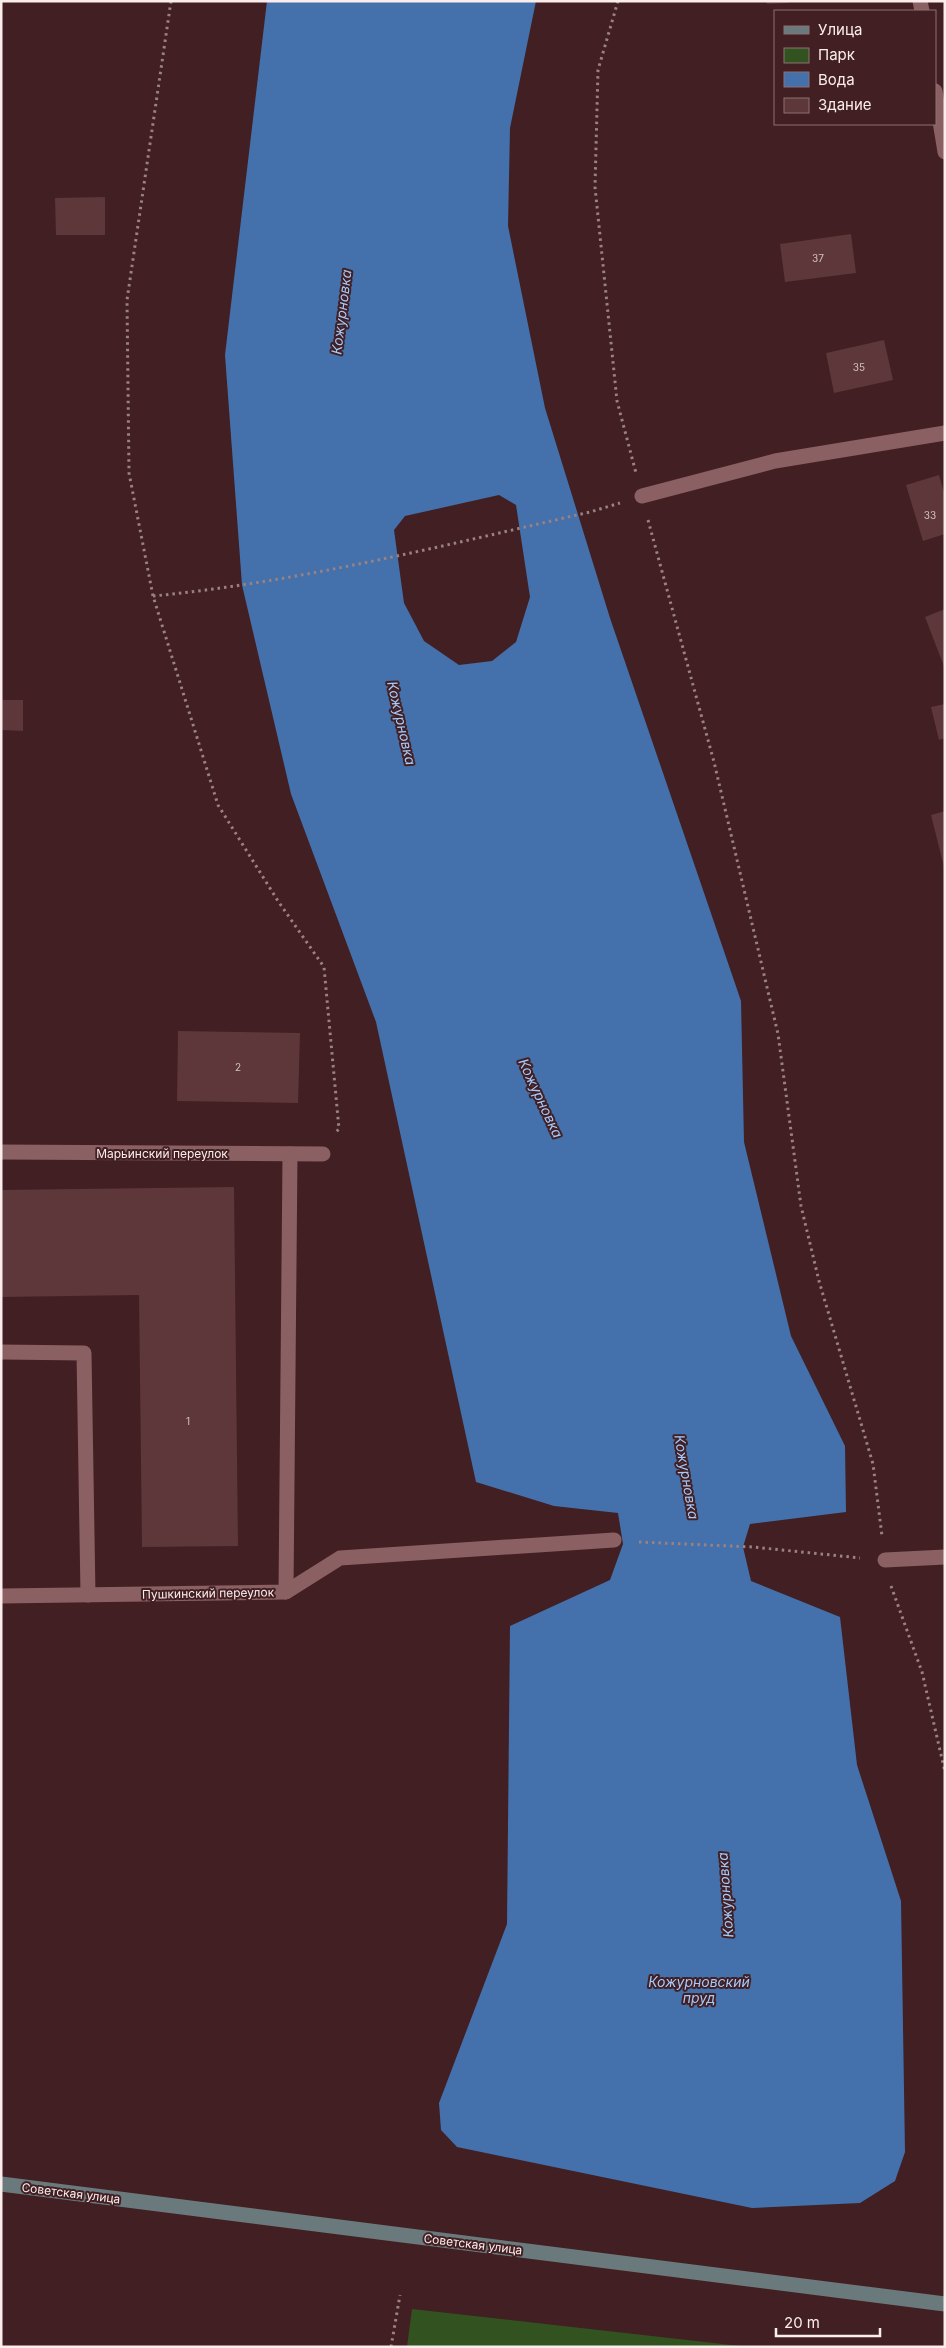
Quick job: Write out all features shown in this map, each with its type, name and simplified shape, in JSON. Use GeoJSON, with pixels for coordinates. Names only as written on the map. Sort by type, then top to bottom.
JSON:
{"type":"FeatureCollection","features":[{"type":"Feature","properties":{"kind":"main road","name":"Советская улица"},"geometry":{"type":"LineString","coordinates":[[1,2184],[945,2304]]}},
{"type":"Feature","properties":{"kind":"street"},"geometry":{"type":"LineString","coordinates":[[936,96],[945,152]]}},
{"type":"Feature","properties":{"kind":"street"},"geometry":{"type":"LineString","coordinates":[[642,496],[775,461],[945,433]]}},
{"type":"Feature","properties":{"kind":"street","name":"Марьинский переулок"},"geometry":{"type":"LineString","coordinates":[[1,1152],[323,1154]]}},
{"type":"Feature","properties":{"kind":"street"},"geometry":{"type":"LineString","coordinates":[[286,1592],[290,1154]]}},
{"type":"Feature","properties":{"kind":"street"},"geometry":{"type":"LineString","coordinates":[[1,1352],[84,1353],[88,1595]]}},
{"type":"Feature","properties":{"kind":"street","name":"Пушкинский переулок"},"geometry":{"type":"LineString","coordinates":[[1,1596],[286,1592],[340,1558],[614,1540]]}},
{"type":"Feature","properties":{"kind":"street"},"geometry":{"type":"LineString","coordinates":[[885,1560],[945,1556]]}},
{"type":"Feature","properties":{"kind":"path"},"geometry":{"type":"LineString","coordinates":[[171,1],[127,300],[129,473],[153,596],[218,805],[278,901],[324,967],[338,1129],[323,1154]]}},
{"type":"Feature","properties":{"kind":"path"},"geometry":{"type":"LineString","coordinates":[[618,1],[598,70],[595,187],[617,401],[714,762],[778,1034],[800,1206],[873,1464],[885,1560],[895,1600],[922,1672],[945,1772]]}},
{"type":"Feature","properties":{"kind":"path"},"geometry":{"type":"LineString","coordinates":[[153,596],[208,591],[401,555],[590,512]]}},
{"type":"Feature","properties":{"kind":"path"},"geometry":{"type":"LineString","coordinates":[[614,1540],[753,1547],[885,1560]]}},
{"type":"Feature","properties":{"kind":"path"},"geometry":{"type":"LineString","coordinates":[[391,2347],[400,2296]]}},
{"type":"Feature","properties":{"kind":"green space"},"geometry":{"type":"Polygon","coordinates":[[[412,2309],[749,2347],[407,2347],[412,2309]]]}},
{"type":"Feature","properties":{"kind":"water","name":"Кожурновский пруд"},"geometry":{"type":"Polygon","coordinates":[[[267,1],[536,1],[510,128],[508,226],[545,408],[610,618],[741,1001],[744,1142],[791,1336],[845,1446],[846,1512],[750,1524],[743,1547],[751,1581],[840,1617],[857,1765],[901,1901],[905,2152],[895,2181],[860,2203],[752,2208],[457,2147],[441,2130],[439,2103],[507,1924],[510,1626],[610,1580],[623,1544],[618,1513],[554,1506],[476,1482],[376,1022],[291,794],[242,585],[225,355],[267,1]],[[499,495],[405,516],[394,530],[404,603],[424,641],[459,665],[492,661],[516,642],[530,597],[516,505],[499,495]]]}},
{"type":"Feature","properties":{"kind":"building"},"geometry":{"type":"Polygon","coordinates":[[[766,1],[788,1],[788,3],[767,4],[766,1]]]}},
{"type":"Feature","properties":{"kind":"building"},"geometry":{"type":"Polygon","coordinates":[[[105,197],[105,235],[56,235],[55,198],[105,197]]]}},
{"type":"Feature","properties":{"kind":"building"},"geometry":{"type":"Polygon","coordinates":[[[851,234],[856,273],[785,282],[780,244],[851,234]]]}},
{"type":"Feature","properties":{"kind":"building"},"geometry":{"type":"Polygon","coordinates":[[[884,340],[893,380],[834,393],[826,353],[884,340]]]}},
{"type":"Feature","properties":{"kind":"building"},"geometry":{"type":"Polygon","coordinates":[[[939,475],[945,496],[945,534],[923,541],[906,485],[939,475]]]}},
{"type":"Feature","properties":{"kind":"building"},"geometry":{"type":"Polygon","coordinates":[[[945,609],[945,669],[925,617],[945,609]]]}},
{"type":"Feature","properties":{"kind":"building"},"geometry":{"type":"Polygon","coordinates":[[[1,700],[23,700],[23,731],[1,730],[1,700]]]}},
{"type":"Feature","properties":{"kind":"building"},"geometry":{"type":"Polygon","coordinates":[[[945,704],[945,738],[939,740],[931,707],[945,704]]]}},
{"type":"Feature","properties":{"kind":"building"},"geometry":{"type":"Polygon","coordinates":[[[945,811],[945,867],[944,867],[931,815],[945,811]]]}},
{"type":"Feature","properties":{"kind":"building"},"geometry":{"type":"Polygon","coordinates":[[[178,1031],[300,1033],[298,1103],[177,1101],[178,1031]]]}},
{"type":"Feature","properties":{"kind":"building"},"geometry":{"type":"Polygon","coordinates":[[[234,1187],[238,1546],[142,1547],[139,1295],[1,1297],[1,1190],[234,1187]]]}},
{"type":"Feature","properties":{"kind":"water label","name":"Кожурновка"},"geometry":{"type":"Point","coordinates":[341,312]}},
{"type":"Feature","properties":{"kind":"water label","name":"Кожурновка"},"geometry":{"type":"Point","coordinates":[402,723]}},
{"type":"Feature","properties":{"kind":"water label","name":"Кожурновка"},"geometry":{"type":"Point","coordinates":[541,1098]}},
{"type":"Feature","properties":{"kind":"water label","name":"Кожурновка"},"geometry":{"type":"Point","coordinates":[687,1477]}},
{"type":"Feature","properties":{"kind":"water label","name":"Кожурновка"},"geometry":{"type":"Point","coordinates":[725,1895]}}]}
